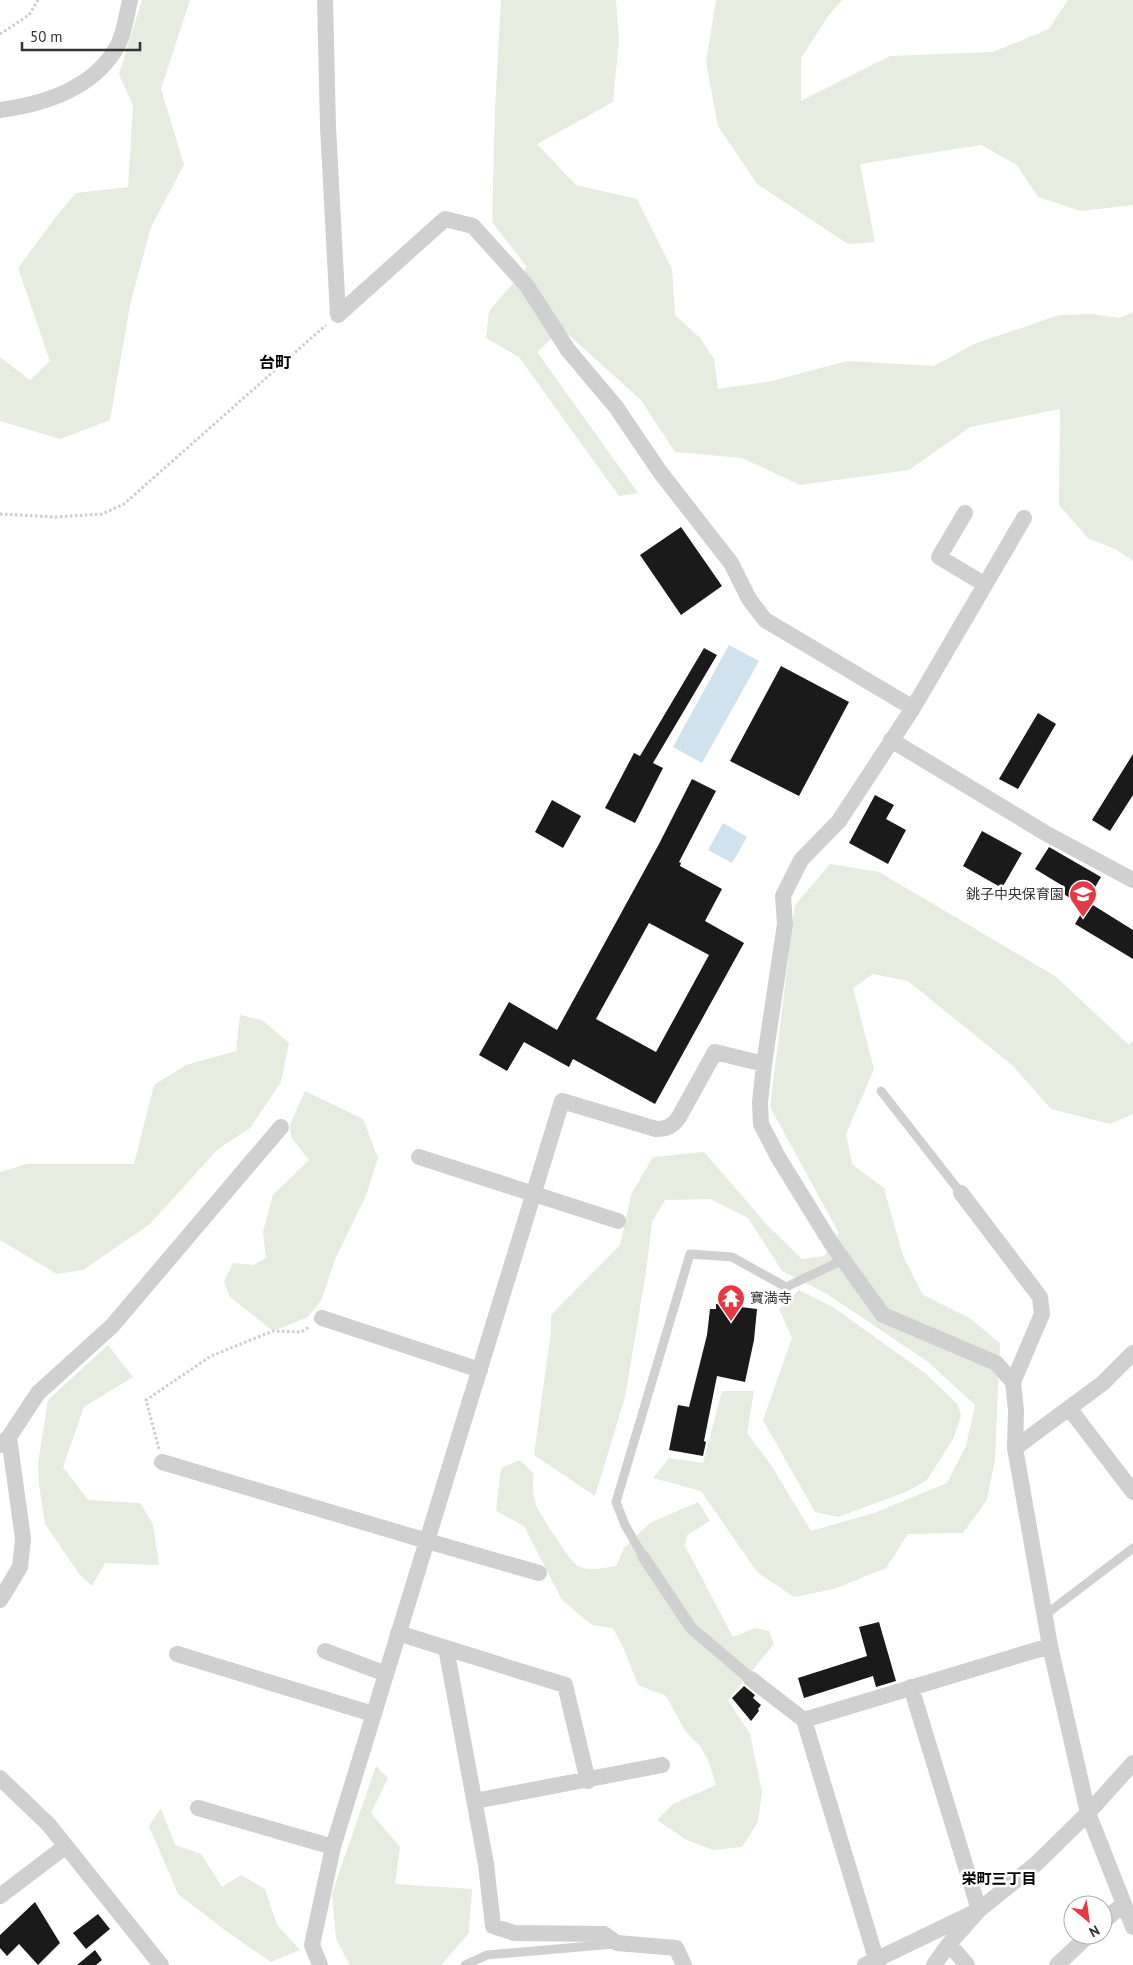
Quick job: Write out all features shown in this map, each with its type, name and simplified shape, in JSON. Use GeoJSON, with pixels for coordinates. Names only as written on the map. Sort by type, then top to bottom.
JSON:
{"type":"FeatureCollection","features":[{"type":"Feature","properties":{"kind":"street"},"geometry":{"type":"LineString","coordinates":[[0,110],[50,100],[76,87],[100,68],[119,44],[130,0]]}},
{"type":"Feature","properties":{"kind":"street"},"geometry":{"type":"LineString","coordinates":[[325,0],[328,127],[338,315]]}},
{"type":"Feature","properties":{"kind":"street"},"geometry":{"type":"LineString","coordinates":[[338,315],[445,219],[473,226],[527,286],[568,350],[616,407],[660,472],[731,563],[749,600],[765,620],[913,708]]}},
{"type":"Feature","properties":{"kind":"street"},"geometry":{"type":"LineString","coordinates":[[965,513],[938,557],[984,584]]}},
{"type":"Feature","properties":{"kind":"street"},"geometry":{"type":"LineString","coordinates":[[1013,1382],[996,1363],[883,1315],[843,1260],[783,1164],[760,1124],[760,1103],[785,924],[783,896],[801,860],[839,821],[913,708],[1024,518]]}},
{"type":"Feature","properties":{"kind":"street"},"geometry":{"type":"LineString","coordinates":[[891,740],[1047,834],[1133,880]]}},
{"type":"Feature","properties":{"kind":"street"},"geometry":{"type":"LineString","coordinates":[[320,1965],[312,1945],[333,1847],[562,1101],[656,1129],[665,1129],[674,1124],[679,1117],[715,1052],[764,1064]]}},
{"type":"Feature","properties":{"kind":"street"},"geometry":{"type":"LineString","coordinates":[[0,1600],[20,1567],[23,1539],[4,1441],[38,1393],[112,1326],[281,1127]]}},
{"type":"Feature","properties":{"kind":"street"},"geometry":{"type":"LineString","coordinates":[[419,1157],[618,1221]]}},
{"type":"Feature","properties":{"kind":"street"},"geometry":{"type":"LineString","coordinates":[[961,1193],[1040,1297],[1042,1314],[1013,1382],[1016,1410],[1015,1448],[1050,1646],[1088,1813],[1133,1927]]}},
{"type":"Feature","properties":{"kind":"street"},"geometry":{"type":"LineString","coordinates":[[322,1318],[480,1370]]}},
{"type":"Feature","properties":{"kind":"street"},"geometry":{"type":"LineString","coordinates":[[1015,1448],[1103,1384],[1133,1353]]}},
{"type":"Feature","properties":{"kind":"street"},"geometry":{"type":"LineString","coordinates":[[1070,1408],[1133,1492]]}},
{"type":"Feature","properties":{"kind":"street"},"geometry":{"type":"LineString","coordinates":[[162,1462],[539,1573]]}},
{"type":"Feature","properties":{"kind":"street"},"geometry":{"type":"LineString","coordinates":[[643,1556],[691,1628],[750,1679],[804,1720],[873,1963],[979,1910]]}},
{"type":"Feature","properties":{"kind":"street"},"geometry":{"type":"LineString","coordinates":[[398,1633],[565,1685],[588,1781]]}},
{"type":"Feature","properties":{"kind":"street"},"geometry":{"type":"LineString","coordinates":[[804,1720],[1050,1646]]}},
{"type":"Feature","properties":{"kind":"street"},"geometry":{"type":"LineString","coordinates":[[446,1648],[486,1864],[493,1926],[514,1933],[604,1934],[617,1943],[676,1948],[684,1965]]}},
{"type":"Feature","properties":{"kind":"street"},"geometry":{"type":"LineString","coordinates":[[325,1651],[386,1674]]}},
{"type":"Feature","properties":{"kind":"street"},"geometry":{"type":"LineString","coordinates":[[177,1654],[374,1714]]}},
{"type":"Feature","properties":{"kind":"street"},"geometry":{"type":"LineString","coordinates":[[911,1687],[979,1910]]}},
{"type":"Feature","properties":{"kind":"street"},"geometry":{"type":"LineString","coordinates":[[934,1965],[949,1944],[979,1910],[1036,1864],[1088,1813],[1133,1763]]}},
{"type":"Feature","properties":{"kind":"street"},"geometry":{"type":"LineString","coordinates":[[475,1801],[662,1766]]}},
{"type":"Feature","properties":{"kind":"street"},"geometry":{"type":"LineString","coordinates":[[0,1778],[49,1825],[161,1965]]}},
{"type":"Feature","properties":{"kind":"street"},"geometry":{"type":"LineString","coordinates":[[198,1808],[333,1847]]}},
{"type":"Feature","properties":{"kind":"street"},"geometry":{"type":"LineString","coordinates":[[0,1896],[66,1846]]}},
{"type":"Feature","properties":{"kind":"street"},"geometry":{"type":"LineString","coordinates":[[1113,1913],[1124,1903]]}},
{"type":"Feature","properties":{"kind":"street"},"geometry":{"type":"LineString","coordinates":[[949,1944],[967,1965]]}},
{"type":"Feature","properties":{"kind":"street"},"geometry":{"type":"LineString","coordinates":[[1057,1965],[1078,1945]]}},
{"type":"Feature","properties":{"kind":"lane"},"geometry":{"type":"LineString","coordinates":[[882,1091],[961,1193]]}},
{"type":"Feature","properties":{"kind":"lane"},"geometry":{"type":"LineString","coordinates":[[643,1556],[625,1525],[616,1502],[690,1254],[732,1257],[786,1287],[843,1260]]}},
{"type":"Feature","properties":{"kind":"lane"},"geometry":{"type":"LineString","coordinates":[[1045,1615],[1133,1548]]}},
{"type":"Feature","properties":{"kind":"lane"},"geometry":{"type":"LineString","coordinates":[[465,1965],[488,1955],[617,1943]]}},
{"type":"Feature","properties":{"kind":"path"},"geometry":{"type":"LineString","coordinates":[[0,34],[29,15],[38,0]]}},
{"type":"Feature","properties":{"kind":"path"},"geometry":{"type":"LineString","coordinates":[[0,514],[56,516],[102,514],[124,504],[338,315]]}},
{"type":"Feature","properties":{"kind":"path"},"geometry":{"type":"LineString","coordinates":[[162,1462],[146,1400],[211,1356],[272,1331],[301,1332],[322,1318]]}},
{"type":"Feature","properties":{"kind":"shaded area"},"geometry":{"type":"Polygon","coordinates":[[[142,0],[190,0],[161,89],[184,165],[151,227],[130,305],[110,420],[60,439],[0,421],[0,357],[30,380],[50,361],[18,268],[76,193],[128,187],[133,106],[119,74],[142,0]]]}},
{"type":"Feature","properties":{"kind":"shaded area"},"geometry":{"type":"Polygon","coordinates":[[[501,0],[616,0],[619,40],[613,102],[537,144],[576,185],[637,199],[672,269],[675,315],[700,338],[714,359],[718,389],[772,381],[847,361],[934,366],[974,344],[1059,315],[1093,314],[1119,318],[1133,312],[1133,561],[1117,550],[1088,538],[1059,505],[1060,409],[970,427],[909,470],[800,485],[742,458],[675,452],[641,400],[562,329],[537,352],[638,493],[619,496],[519,357],[486,338],[489,311],[527,267],[492,222],[495,109],[501,0]]]}},
{"type":"Feature","properties":{"kind":"shaded area"},"geometry":{"type":"Polygon","coordinates":[[[716,0],[842,0],[829,15],[801,58],[801,101],[890,56],[993,52],[1049,29],[1068,0],[1133,0],[1133,205],[1081,211],[1038,197],[1017,165],[981,145],[860,164],[875,242],[848,244],[757,184],[718,126],[706,62],[716,0]]]}},
{"type":"Feature","properties":{"kind":"shaded area"},"geometry":{"type":"Polygon","coordinates":[[[830,864],[879,872],[1055,976],[1129,1045],[1133,1040],[1133,1114],[1110,1124],[1051,1109],[1012,1065],[908,981],[873,974],[853,988],[874,1069],[846,1134],[852,1164],[884,1188],[903,1256],[923,1295],[971,1319],[1000,1343],[995,1459],[987,1500],[963,1533],[908,1534],[886,1568],[834,1589],[794,1597],[757,1572],[701,1491],[653,1478],[669,1458],[703,1463],[722,1391],[754,1391],[747,1433],[771,1465],[811,1531],[874,1513],[947,1483],[966,1446],[975,1405],[928,1362],[827,1294],[782,1271],[748,1218],[710,1199],[665,1200],[652,1222],[646,1272],[625,1397],[595,1496],[534,1455],[551,1331],[551,1315],[620,1245],[631,1195],[653,1157],[704,1152],[767,1225],[802,1259],[824,1256],[839,1233],[770,1107],[795,905],[830,864]]]}},
{"type":"Feature","properties":{"kind":"shaded area"},"geometry":{"type":"Polygon","coordinates":[[[240,1015],[262,1020],[289,1043],[281,1082],[250,1128],[218,1149],[150,1224],[83,1270],[57,1274],[0,1240],[0,1172],[27,1164],[134,1164],[154,1085],[186,1065],[236,1051],[240,1015]]]}},
{"type":"Feature","properties":{"kind":"shaded area"},"geometry":{"type":"Polygon","coordinates":[[[305,1091],[363,1119],[378,1158],[366,1196],[335,1259],[322,1299],[308,1317],[273,1331],[230,1297],[224,1282],[233,1263],[253,1265],[266,1258],[263,1232],[273,1195],[309,1160],[291,1137],[290,1125],[305,1091]]]}},
{"type":"Feature","properties":{"kind":"shaded area"},"geometry":{"type":"Polygon","coordinates":[[[799,1290],[833,1307],[925,1373],[958,1405],[961,1416],[953,1439],[927,1480],[906,1492],[838,1517],[815,1512],[763,1420],[792,1338],[779,1309],[799,1290]]]}},
{"type":"Feature","properties":{"kind":"shaded area"},"geometry":{"type":"Polygon","coordinates":[[[108,1345],[133,1377],[84,1407],[63,1467],[88,1500],[140,1503],[153,1524],[159,1565],[105,1563],[92,1586],[80,1575],[45,1524],[38,1463],[48,1400],[108,1345]]]}},
{"type":"Feature","properties":{"kind":"shaded area"},"geometry":{"type":"Polygon","coordinates":[[[520,1460],[534,1474],[534,1493],[538,1510],[574,1563],[583,1568],[597,1569],[616,1566],[624,1548],[650,1523],[698,1502],[710,1521],[687,1535],[685,1546],[733,1637],[756,1628],[769,1631],[774,1644],[728,1700],[750,1734],[762,1792],[758,1822],[742,1847],[713,1850],[685,1839],[657,1820],[673,1804],[716,1785],[708,1760],[700,1746],[686,1732],[666,1696],[638,1685],[624,1649],[613,1628],[592,1625],[562,1600],[524,1526],[496,1511],[501,1468],[520,1460]]]}},
{"type":"Feature","properties":{"kind":"shaded area"},"geometry":{"type":"Polygon","coordinates":[[[376,1766],[388,1778],[371,1813],[400,1847],[395,1884],[472,1889],[469,1933],[441,1965],[350,1965],[336,1939],[332,1893],[376,1766]]]}},
{"type":"Feature","properties":{"kind":"shaded area"},"geometry":{"type":"Polygon","coordinates":[[[161,1808],[175,1845],[201,1854],[222,1887],[241,1875],[265,1889],[277,1925],[300,1950],[271,1962],[226,1931],[178,1894],[149,1826],[161,1808]]]}},
{"type":"Feature","properties":{"kind":"water"},"geometry":{"type":"Polygon","coordinates":[[[729,645],[759,661],[702,763],[673,747],[729,645]]]}},
{"type":"Feature","properties":{"kind":"water"},"geometry":{"type":"Polygon","coordinates":[[[723,823],[747,837],[732,863],[708,850],[723,823]]]}},
{"type":"Feature","properties":{"kind":"building"},"geometry":{"type":"Polygon","coordinates":[[[681,527],[722,586],[681,615],[640,555],[681,527]]]}},
{"type":"Feature","properties":{"kind":"building"},"geometry":{"type":"Polygon","coordinates":[[[704,648],[717,655],[653,763],[663,768],[635,823],[605,808],[634,753],[640,756],[704,648]]]}},
{"type":"Feature","properties":{"kind":"building"},"geometry":{"type":"Polygon","coordinates":[[[781,666],[849,702],[799,796],[730,761],[781,666]]]}},
{"type":"Feature","properties":{"kind":"building"},"geometry":{"type":"Polygon","coordinates":[[[1038,713],[1056,724],[1018,789],[999,779],[1038,713]]]}},
{"type":"Feature","properties":{"kind":"building"},"geometry":{"type":"Polygon","coordinates":[[[1133,754],[1133,795],[1110,831],[1092,820],[1133,754]]]}},
{"type":"Feature","properties":{"kind":"building"},"geometry":{"type":"Polygon","coordinates":[[[692,779],[716,791],[679,862],[681,863],[680,866],[722,889],[705,921],[744,943],[655,1104],[573,1059],[569,1067],[524,1042],[507,1071],[479,1055],[509,1002],[557,1030],[659,844],[692,779]],[[649,923],[596,1019],[656,1052],[709,955],[649,923]]]}},
{"type":"Feature","properties":{"kind":"building"},"geometry":{"type":"Polygon","coordinates":[[[875,795],[894,805],[886,819],[906,830],[888,864],[849,843],[875,795]]]}},
{"type":"Feature","properties":{"kind":"building"},"geometry":{"type":"Polygon","coordinates":[[[552,800],[581,816],[563,848],[535,832],[552,800]]]}},
{"type":"Feature","properties":{"kind":"building"},"geometry":{"type":"Polygon","coordinates":[[[982,831],[1022,853],[1002,888],[963,866],[982,831]]]}},
{"type":"Feature","properties":{"kind":"building"},"geometry":{"type":"Polygon","coordinates":[[[1049,847],[1101,877],[1084,906],[1060,892],[1063,886],[1035,869],[1049,847]]]}},
{"type":"Feature","properties":{"kind":"building"},"geometry":{"type":"Polygon","coordinates":[[[1088,902],[1133,930],[1133,959],[1075,924],[1088,902]]]}},
{"type":"Feature","properties":{"kind":"building"},"geometry":{"type":"Polygon","coordinates":[[[716,1304],[757,1309],[754,1340],[745,1382],[717,1376],[704,1441],[706,1442],[703,1456],[669,1450],[678,1405],[689,1407],[707,1335],[710,1309],[716,1309],[716,1304]]]}},
{"type":"Feature","properties":{"kind":"building"},"geometry":{"type":"Polygon","coordinates":[[[879,1622],[896,1681],[876,1687],[873,1676],[804,1698],[798,1678],[867,1656],[859,1627],[879,1622]]]}},
{"type":"Feature","properties":{"kind":"building"},"geometry":{"type":"Polygon","coordinates":[[[744,1686],[755,1695],[753,1698],[761,1705],[751,1721],[732,1698],[744,1686]]]}},
{"type":"Feature","properties":{"kind":"building"},"geometry":{"type":"Polygon","coordinates":[[[35,1902],[60,1943],[38,1965],[19,1944],[7,1956],[0,1948],[0,1935],[35,1902]]]}},
{"type":"Feature","properties":{"kind":"building"},"geometry":{"type":"Polygon","coordinates":[[[98,1914],[110,1929],[86,1949],[73,1933],[98,1914]]]}},
{"type":"Feature","properties":{"kind":"building"},"geometry":{"type":"Polygon","coordinates":[[[95,1950],[102,1960],[96,1965],[77,1965],[95,1950]]]}},
{"type":"Feature","properties":{"kind":"place","name":"銚子中央保育園"},"geometry":{"type":"Point","coordinates":[1083,918]}},
{"type":"Feature","properties":{"kind":"place","name":"寶満寺"},"geometry":{"type":"Point","coordinates":[731,1322]}},
{"type":"Feature","properties":{"kind":"district","name":"台町"},"geometry":{"type":"Point","coordinates":[275,362]}},
{"type":"Feature","properties":{"kind":"district","name":"栄町三丁目"},"geometry":{"type":"Point","coordinates":[999,1879]}}]}
